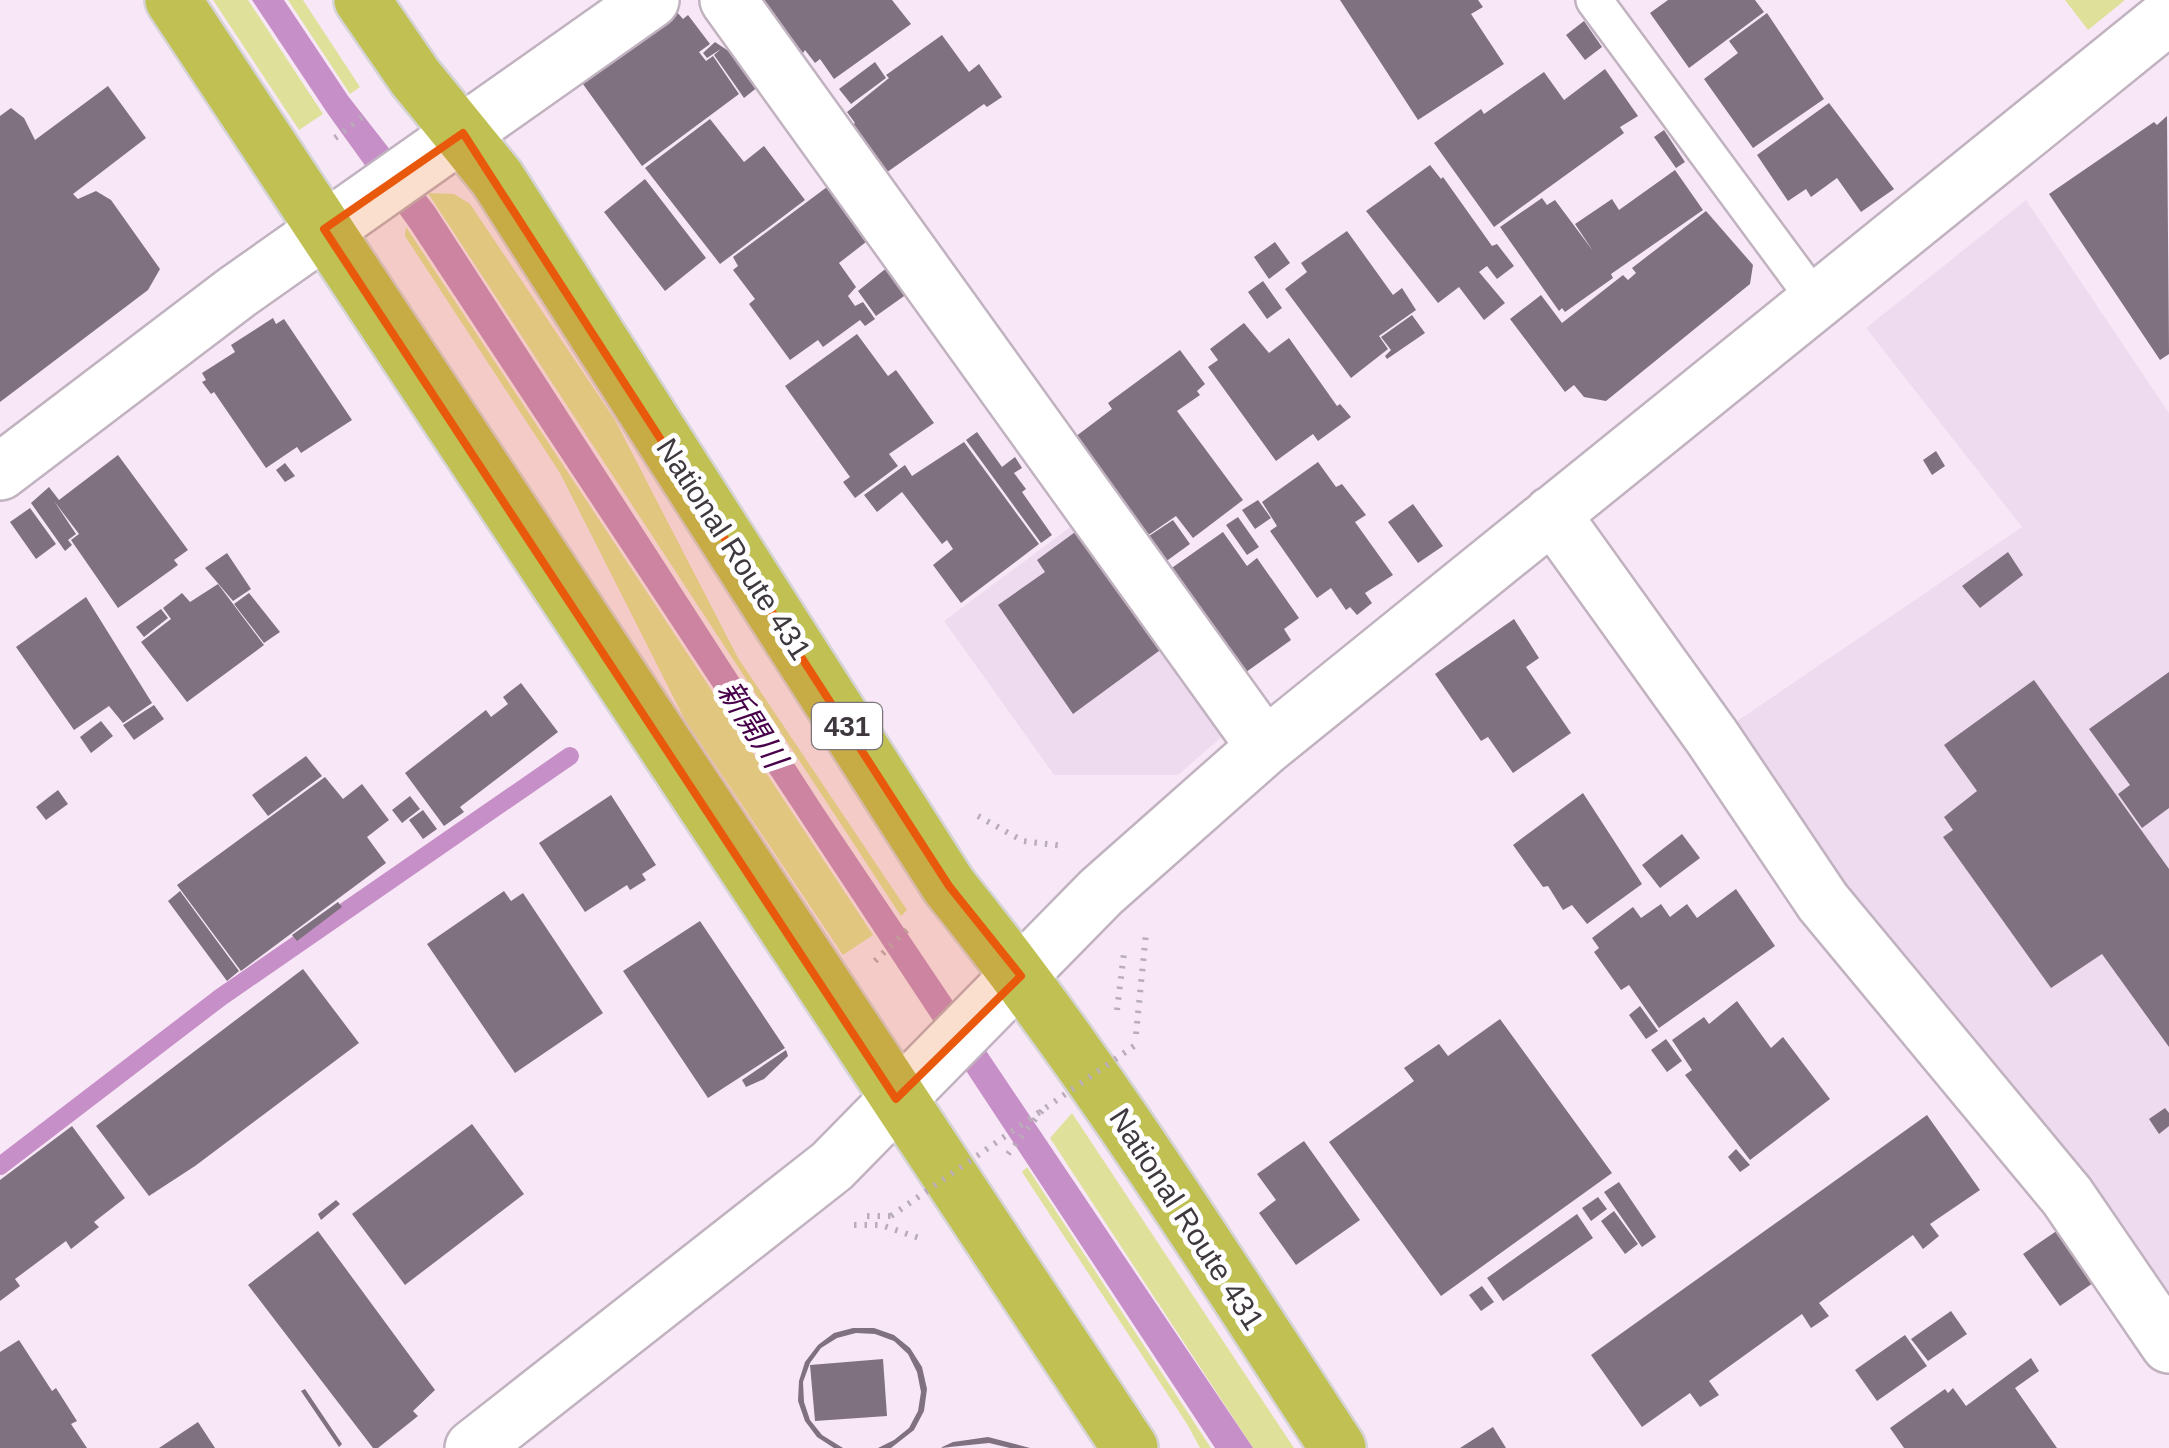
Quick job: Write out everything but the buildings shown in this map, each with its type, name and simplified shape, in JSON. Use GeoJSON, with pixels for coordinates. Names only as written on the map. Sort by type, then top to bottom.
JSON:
{"type":"FeatureCollection","features":[{"type":"Feature","properties":{"kind":"highway"},"geometry":{"type":"LineString","coordinates":[[173,0],[338,220],[910,1086],[1130,1448]]}},
{"type":"Feature","properties":{"kind":"highway","name":"National Route 431"},"geometry":{"type":"LineString","coordinates":[[362,0],[414,77],[448,144],[497,178],[1012,985],[1094,1076],[1338,1448]]}},
{"type":"Feature","properties":{"kind":"street"},"geometry":{"type":"LineString","coordinates":[[0,472],[338,220],[651,0]]}},
{"type":"Feature","properties":{"kind":"street"},"geometry":{"type":"LineString","coordinates":[[728,0],[1265,747]]}},
{"type":"Feature","properties":{"kind":"street"},"geometry":{"type":"LineString","coordinates":[[474,1448],[832,1166],[1102,892],[1265,747],[2169,16]]}},
{"type":"Feature","properties":{"kind":"street"},"geometry":{"type":"LineString","coordinates":[[1552,514],[1712,737],[1823,902],[2067,1196],[2169,1345]]}},
{"type":"Feature","properties":{"kind":"lane"},"geometry":{"type":"LineString","coordinates":[[1594,0],[1817,302]]}},
{"type":"Feature","properties":{"kind":"path"},"geometry":{"type":"LineString","coordinates":[[324,146],[381,103]]}},
{"type":"Feature","properties":{"kind":"path"},"geometry":{"type":"LineString","coordinates":[[996,839],[1004,831]]}},
{"type":"Feature","properties":{"kind":"path"},"geometry":{"type":"LineString","coordinates":[[874,962],[916,921]]}},
{"type":"Feature","properties":{"kind":"path"},"geometry":{"type":"LineString","coordinates":[[1137,1063],[1131,1047],[1146,940]]}},
{"type":"Feature","properties":{"kind":"path"},"geometry":{"type":"LineString","coordinates":[[1116,1017],[1125,948]]}},
{"type":"Feature","properties":{"kind":"path"},"geometry":{"type":"LineString","coordinates":[[891,1216],[1131,1047]]}},
{"type":"Feature","properties":{"kind":"path"},"geometry":{"type":"LineString","coordinates":[[1008,1154],[1061,1087]]}},
{"type":"Feature","properties":{"kind":"path"},"geometry":{"type":"LineString","coordinates":[[845,1225],[881,1225],[924,1240]]}},
{"type":"Feature","properties":{"kind":"highlighted area"},"geometry":{"type":"Polygon","coordinates":[[[463,133],[949,886],[1021,976],[896,1099],[324,229],[463,133]]]}},
{"type":"Feature","properties":{"kind":"shaded area"},"geometry":{"type":"Polygon","coordinates":[[[2026,200],[2169,413],[2169,1308],[1853,899],[1730,726],[2022,527],[1866,328],[2026,200]]]}},
{"type":"Feature","properties":{"kind":"shaded area"},"geometry":{"type":"Polygon","coordinates":[[[1085,516],[1233,727],[1178,775],[1054,775],[944,621],[1085,516]]]}},
{"type":"Feature","properties":{"kind":"green space"},"geometry":{"type":"Polygon","coordinates":[[[213,0],[248,0],[323,114],[299,130],[213,0]]]}},
{"type":"Feature","properties":{"kind":"green space"},"geometry":{"type":"Polygon","coordinates":[[[288,0],[303,0],[360,87],[350,94],[288,0]]]}},
{"type":"Feature","properties":{"kind":"green space"},"geometry":{"type":"Polygon","coordinates":[[[2065,0],[2125,0],[2088,30],[2065,0]]]}},
{"type":"Feature","properties":{"kind":"green space"},"geometry":{"type":"Polygon","coordinates":[[[428,193],[454,194],[470,204],[615,420],[738,658],[907,910],[901,916],[428,193]]]}},
{"type":"Feature","properties":{"kind":"green space"},"geometry":{"type":"Polygon","coordinates":[[[406,227],[873,935],[843,955],[685,720],[560,473],[405,236],[406,227]]]}},
{"type":"Feature","properties":{"kind":"green space"},"geometry":{"type":"Polygon","coordinates":[[[1072,1113],[1294,1448],[1253,1448],[1050,1138],[1072,1113]]]}},
{"type":"Feature","properties":{"kind":"green space"},"geometry":{"type":"Polygon","coordinates":[[[1027,1167],[1211,1448],[1200,1448],[1022,1172],[1027,1167]]]}},
{"type":"Feature","properties":{"kind":"water","name":"新開川"},"geometry":{"type":"Polygon","coordinates":[[[252,0],[284,0],[348,96],[434,206],[823,808],[1253,1448],[1215,1448],[410,228],[252,0]]]}},
{"type":"Feature","properties":{"kind":"waterway"},"geometry":{"type":"LineString","coordinates":[[0,1166],[221,997],[570,756]]}}]}
